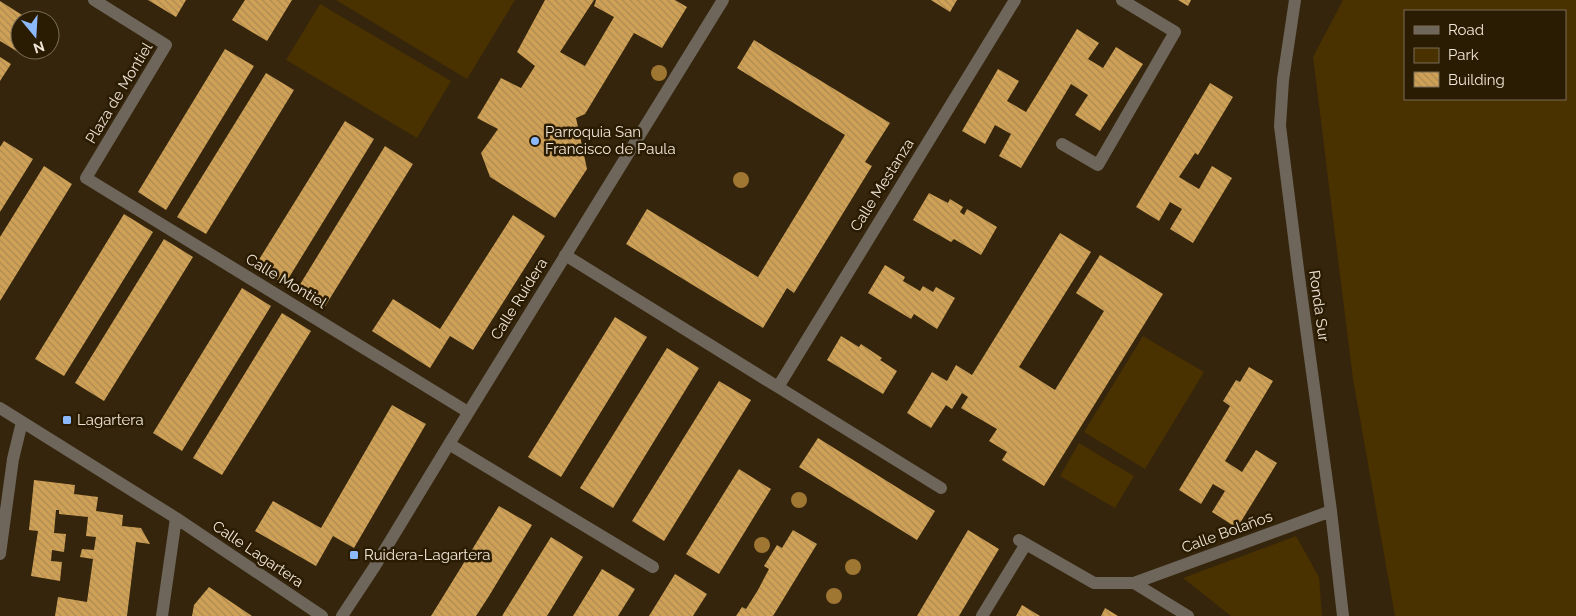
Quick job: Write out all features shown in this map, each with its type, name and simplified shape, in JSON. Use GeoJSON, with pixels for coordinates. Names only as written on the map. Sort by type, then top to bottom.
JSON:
{"type":"FeatureCollection","features":[{"type":"Feature","properties":{"kind":"street","name":"Plaza de Montiel"},"geometry":{"type":"LineString","coordinates":[[86,178],[166,45],[94,0]]}},
{"type":"Feature","properties":{"kind":"street","name":"Calle Ruidera"},"geometry":{"type":"LineString","coordinates":[[342,616],[375,566],[723,0]]}},
{"type":"Feature","properties":{"kind":"street","name":"Calle Mestanza"},"geometry":{"type":"LineString","coordinates":[[778,387],[1015,0]]}},
{"type":"Feature","properties":{"kind":"street"},"geometry":{"type":"LineString","coordinates":[[1062,144],[1098,165],[1175,32],[1122,0]]}},
{"type":"Feature","properties":{"kind":"street","name":"Ronda Sur"},"geometry":{"type":"LineString","coordinates":[[1294,0],[1283,80],[1280,126],[1343,616]]}},
{"type":"Feature","properties":{"kind":"street","name":"Calle Montiel"},"geometry":{"type":"LineString","coordinates":[[86,178],[468,412]]}},
{"type":"Feature","properties":{"kind":"street"},"geometry":{"type":"LineString","coordinates":[[565,255],[941,488]]}},
{"type":"Feature","properties":{"kind":"street","name":"Calle Lagartera"},"geometry":{"type":"LineString","coordinates":[[0,408],[176,518],[322,616]]}},
{"type":"Feature","properties":{"kind":"street"},"geometry":{"type":"LineString","coordinates":[[0,554],[13,459],[22,422]]}},
{"type":"Feature","properties":{"kind":"street"},"geometry":{"type":"LineString","coordinates":[[449,444],[653,567]]}},
{"type":"Feature","properties":{"kind":"street","name":"Calle Bolaños"},"geometry":{"type":"LineString","coordinates":[[982,616],[1022,542],[1094,583],[1134,583],[1331,511]]}},
{"type":"Feature","properties":{"kind":"street"},"geometry":{"type":"LineString","coordinates":[[162,616],[176,518]]}},
{"type":"Feature","properties":{"kind":"street"},"geometry":{"type":"LineString","coordinates":[[1134,583],[1188,616]]}},
{"type":"Feature","properties":{"kind":"green space"},"geometry":{"type":"Polygon","coordinates":[[[336,0],[515,0],[467,79],[336,0]]]}},
{"type":"Feature","properties":{"kind":"green space"},"geometry":{"type":"Polygon","coordinates":[[[1343,0],[1576,0],[1576,616],[1395,616],[1353,379],[1313,57],[1343,0]]]}},
{"type":"Feature","properties":{"kind":"green space"},"geometry":{"type":"Polygon","coordinates":[[[320,4],[451,81],[417,138],[286,60],[320,4]]]}},
{"type":"Feature","properties":{"kind":"green space"},"geometry":{"type":"Polygon","coordinates":[[[1143,336],[1204,372],[1145,469],[1084,432],[1143,336]]]}},
{"type":"Feature","properties":{"kind":"green space"},"geometry":{"type":"Polygon","coordinates":[[[1079,443],[1134,476],[1115,508],[1060,476],[1079,443]]]}},
{"type":"Feature","properties":{"kind":"green space"},"geometry":{"type":"Polygon","coordinates":[[[1296,536],[1319,577],[1322,616],[1231,616],[1183,578],[1296,536]]]}},
{"type":"Feature","properties":{"kind":"building"},"geometry":{"type":"Polygon","coordinates":[[[148,0],[186,0],[176,17],[148,0]]]}},
{"type":"Feature","properties":{"kind":"building"},"geometry":{"type":"Polygon","coordinates":[[[245,0],[292,0],[267,41],[232,20],[245,0]]]}},
{"type":"Feature","properties":{"kind":"building"},"geometry":{"type":"Polygon","coordinates":[[[545,0],[594,0],[560,52],[585,66],[614,17],[594,6],[596,0],[675,0],[687,7],[662,48],[634,33],[585,114],[576,118],[587,169],[555,218],[490,177],[481,153],[498,129],[477,118],[501,78],[521,88],[535,66],[517,52],[545,0]]]}},
{"type":"Feature","properties":{"kind":"building"},"geometry":{"type":"Polygon","coordinates":[[[931,0],[957,0],[950,12],[931,0]]]}},
{"type":"Feature","properties":{"kind":"building"},"geometry":{"type":"Polygon","coordinates":[[[1178,0],[1191,0],[1188,6],[1178,0]]]}},
{"type":"Feature","properties":{"kind":"building"},"geometry":{"type":"Polygon","coordinates":[[[0,1],[14,10],[10,10],[10,47],[0,41],[0,1]]]}},
{"type":"Feature","properties":{"kind":"building"},"geometry":{"type":"Polygon","coordinates":[[[1077,29],[1099,43],[1088,59],[1103,68],[1116,47],[1143,64],[1100,131],[1075,115],[1088,95],[1071,84],[1021,168],[999,156],[1011,134],[995,125],[985,144],[962,131],[998,69],[1019,81],[1007,101],[1026,112],[1077,29]]]}},
{"type":"Feature","properties":{"kind":"building"},"geometry":{"type":"Polygon","coordinates":[[[754,40],[890,123],[865,162],[872,166],[794,293],[787,288],[763,328],[626,244],[647,209],[758,277],[845,135],[737,68],[754,40]]]}},
{"type":"Feature","properties":{"kind":"building"},"geometry":{"type":"Polygon","coordinates":[[[225,49],[254,66],[166,210],[138,192],[225,49]]]}},
{"type":"Feature","properties":{"kind":"building"},"geometry":{"type":"Polygon","coordinates":[[[0,57],[11,64],[0,81],[0,57]]]}},
{"type":"Feature","properties":{"kind":"building"},"geometry":{"type":"Polygon","coordinates":[[[266,73],[294,90],[206,234],[177,217],[266,73]]]}},
{"type":"Feature","properties":{"kind":"building"},"geometry":{"type":"Polygon","coordinates":[[[1210,83],[1233,97],[1198,155],[1195,153],[1179,177],[1199,189],[1212,166],[1232,178],[1193,243],[1170,229],[1182,209],[1170,202],[1159,221],[1136,207],[1210,83]]]}},
{"type":"Feature","properties":{"kind":"building"},"geometry":{"type":"Polygon","coordinates":[[[345,121],[374,139],[285,284],[255,266],[345,121]]]}},
{"type":"Feature","properties":{"kind":"building"},"geometry":{"type":"Polygon","coordinates":[[[4,141],[33,159],[0,212],[0,147],[4,141]]]}},
{"type":"Feature","properties":{"kind":"building"},"geometry":{"type":"Polygon","coordinates":[[[385,146],[413,164],[324,308],[296,291],[385,146]]]}},
{"type":"Feature","properties":{"kind":"building"},"geometry":{"type":"Polygon","coordinates":[[[44,166],[72,184],[0,301],[0,237],[44,166]]]}},
{"type":"Feature","properties":{"kind":"building"},"geometry":{"type":"Polygon","coordinates":[[[929,193],[948,203],[950,199],[963,207],[960,212],[964,215],[967,209],[997,227],[981,255],[954,239],[951,242],[913,220],[929,193]]]}},
{"type":"Feature","properties":{"kind":"building"},"geometry":{"type":"Polygon","coordinates":[[[124,214],[153,232],[64,376],[35,359],[124,214]]]}},
{"type":"Feature","properties":{"kind":"building"},"geometry":{"type":"Polygon","coordinates":[[[513,215],[545,236],[473,350],[450,336],[430,368],[372,331],[393,299],[440,329],[513,215]]]}},
{"type":"Feature","properties":{"kind":"building"},"geometry":{"type":"Polygon","coordinates":[[[1060,233],[1091,252],[1019,367],[1055,390],[1104,311],[1076,293],[1100,255],[1163,294],[1044,486],[1002,460],[1007,452],[989,441],[997,429],[961,408],[968,397],[962,393],[952,409],[946,405],[931,428],[907,413],[932,372],[947,381],[956,365],[972,375],[1060,233]]]}},
{"type":"Feature","properties":{"kind":"building"},"geometry":{"type":"Polygon","coordinates":[[[164,239],[193,257],[104,401],[75,383],[164,239]]]}},
{"type":"Feature","properties":{"kind":"building"},"geometry":{"type":"Polygon","coordinates":[[[885,265],[905,277],[903,281],[920,291],[923,286],[933,292],[936,287],[955,298],[937,329],[914,314],[911,319],[868,293],[885,265]]]}},
{"type":"Feature","properties":{"kind":"building"},"geometry":{"type":"Polygon","coordinates":[[[242,288],[271,306],[182,451],[153,433],[242,288]]]}},
{"type":"Feature","properties":{"kind":"building"},"geometry":{"type":"Polygon","coordinates":[[[282,313],[311,331],[222,475],[193,458],[282,313]]]}},
{"type":"Feature","properties":{"kind":"building"},"geometry":{"type":"Polygon","coordinates":[[[615,317],[647,337],[561,477],[528,457],[615,317]]]}},
{"type":"Feature","properties":{"kind":"building"},"geometry":{"type":"Polygon","coordinates":[[[841,336],[859,347],[861,344],[897,371],[883,394],[827,360],[841,336]]]}},
{"type":"Feature","properties":{"kind":"building"},"geometry":{"type":"Polygon","coordinates":[[[667,348],[699,368],[613,508],[580,488],[667,348]]]}},
{"type":"Feature","properties":{"kind":"building"},"geometry":{"type":"Polygon","coordinates":[[[1249,367],[1273,381],[1225,461],[1242,472],[1256,450],[1277,463],[1237,528],[1212,512],[1225,491],[1213,484],[1201,504],[1179,490],[1230,406],[1223,401],[1236,380],[1240,382],[1249,367]]]}},
{"type":"Feature","properties":{"kind":"building"},"geometry":{"type":"Polygon","coordinates":[[[719,381],[751,400],[664,541],[632,521],[719,381]]]}},
{"type":"Feature","properties":{"kind":"building"},"geometry":{"type":"Polygon","coordinates":[[[392,405],[426,424],[354,548],[333,536],[316,566],[255,531],[273,501],[321,528],[392,405]]]}},
{"type":"Feature","properties":{"kind":"building"},"geometry":{"type":"Polygon","coordinates":[[[818,438],[935,511],[917,540],[799,467],[818,438]]]}},
{"type":"Feature","properties":{"kind":"building"},"geometry":{"type":"Polygon","coordinates":[[[739,469],[771,489],[719,574],[686,554],[739,469]]]}},
{"type":"Feature","properties":{"kind":"building"},"geometry":{"type":"Polygon","coordinates":[[[34,480],[75,485],[74,494],[98,497],[96,511],[123,515],[122,526],[141,528],[150,544],[136,542],[127,616],[55,616],[58,597],[87,602],[93,559],[80,557],[82,549],[94,550],[96,537],[86,536],[88,517],[59,514],[59,510],[56,510],[54,533],[66,534],[64,552],[52,550],[51,561],[62,562],[60,581],[31,576],[38,531],[29,530],[34,480]]]}},
{"type":"Feature","properties":{"kind":"building"},"geometry":{"type":"Polygon","coordinates":[[[499,506],[532,525],[489,596],[476,616],[431,616],[499,506]]]}},
{"type":"Feature","properties":{"kind":"building"},"geometry":{"type":"Polygon","coordinates":[[[793,530],[817,544],[773,616],[736,616],[742,607],[746,609],[758,590],[769,569],[764,566],[777,545],[782,548],[793,530]]]}},
{"type":"Feature","properties":{"kind":"building"},"geometry":{"type":"Polygon","coordinates":[[[968,530],[999,549],[959,616],[917,616],[968,530]]]}},
{"type":"Feature","properties":{"kind":"building"},"geometry":{"type":"Polygon","coordinates":[[[551,537],[583,557],[547,616],[502,616],[551,537]]]}},
{"type":"Feature","properties":{"kind":"building"},"geometry":{"type":"Polygon","coordinates":[[[602,569],[635,589],[618,616],[573,616],[602,569]]]}},
{"type":"Feature","properties":{"kind":"building"},"geometry":{"type":"Polygon","coordinates":[[[675,574],[707,594],[693,616],[649,616],[675,574]]]}},
{"type":"Feature","properties":{"kind":"building"},"geometry":{"type":"Polygon","coordinates":[[[209,587],[252,616],[192,616],[194,605],[209,587]]]}},
{"type":"Feature","properties":{"kind":"building"},"geometry":{"type":"Polygon","coordinates":[[[1022,605],[1040,616],[1016,616],[1022,605]]]}},
{"type":"Feature","properties":{"kind":"building"},"geometry":{"type":"Polygon","coordinates":[[[1105,608],[1118,616],[1101,616],[1105,608]]]}},
{"type":"Feature","properties":{"kind":"place","name":"Parroquia San Francisco de Paula"},"geometry":{"type":"Point","coordinates":[535,141]}},
{"type":"Feature","properties":{"kind":"place","name":"Lagartera"},"geometry":{"type":"Point","coordinates":[67,420]}},
{"type":"Feature","properties":{"kind":"place","name":"Ruidera-Lagartera"},"geometry":{"type":"Point","coordinates":[354,555]}}]}
